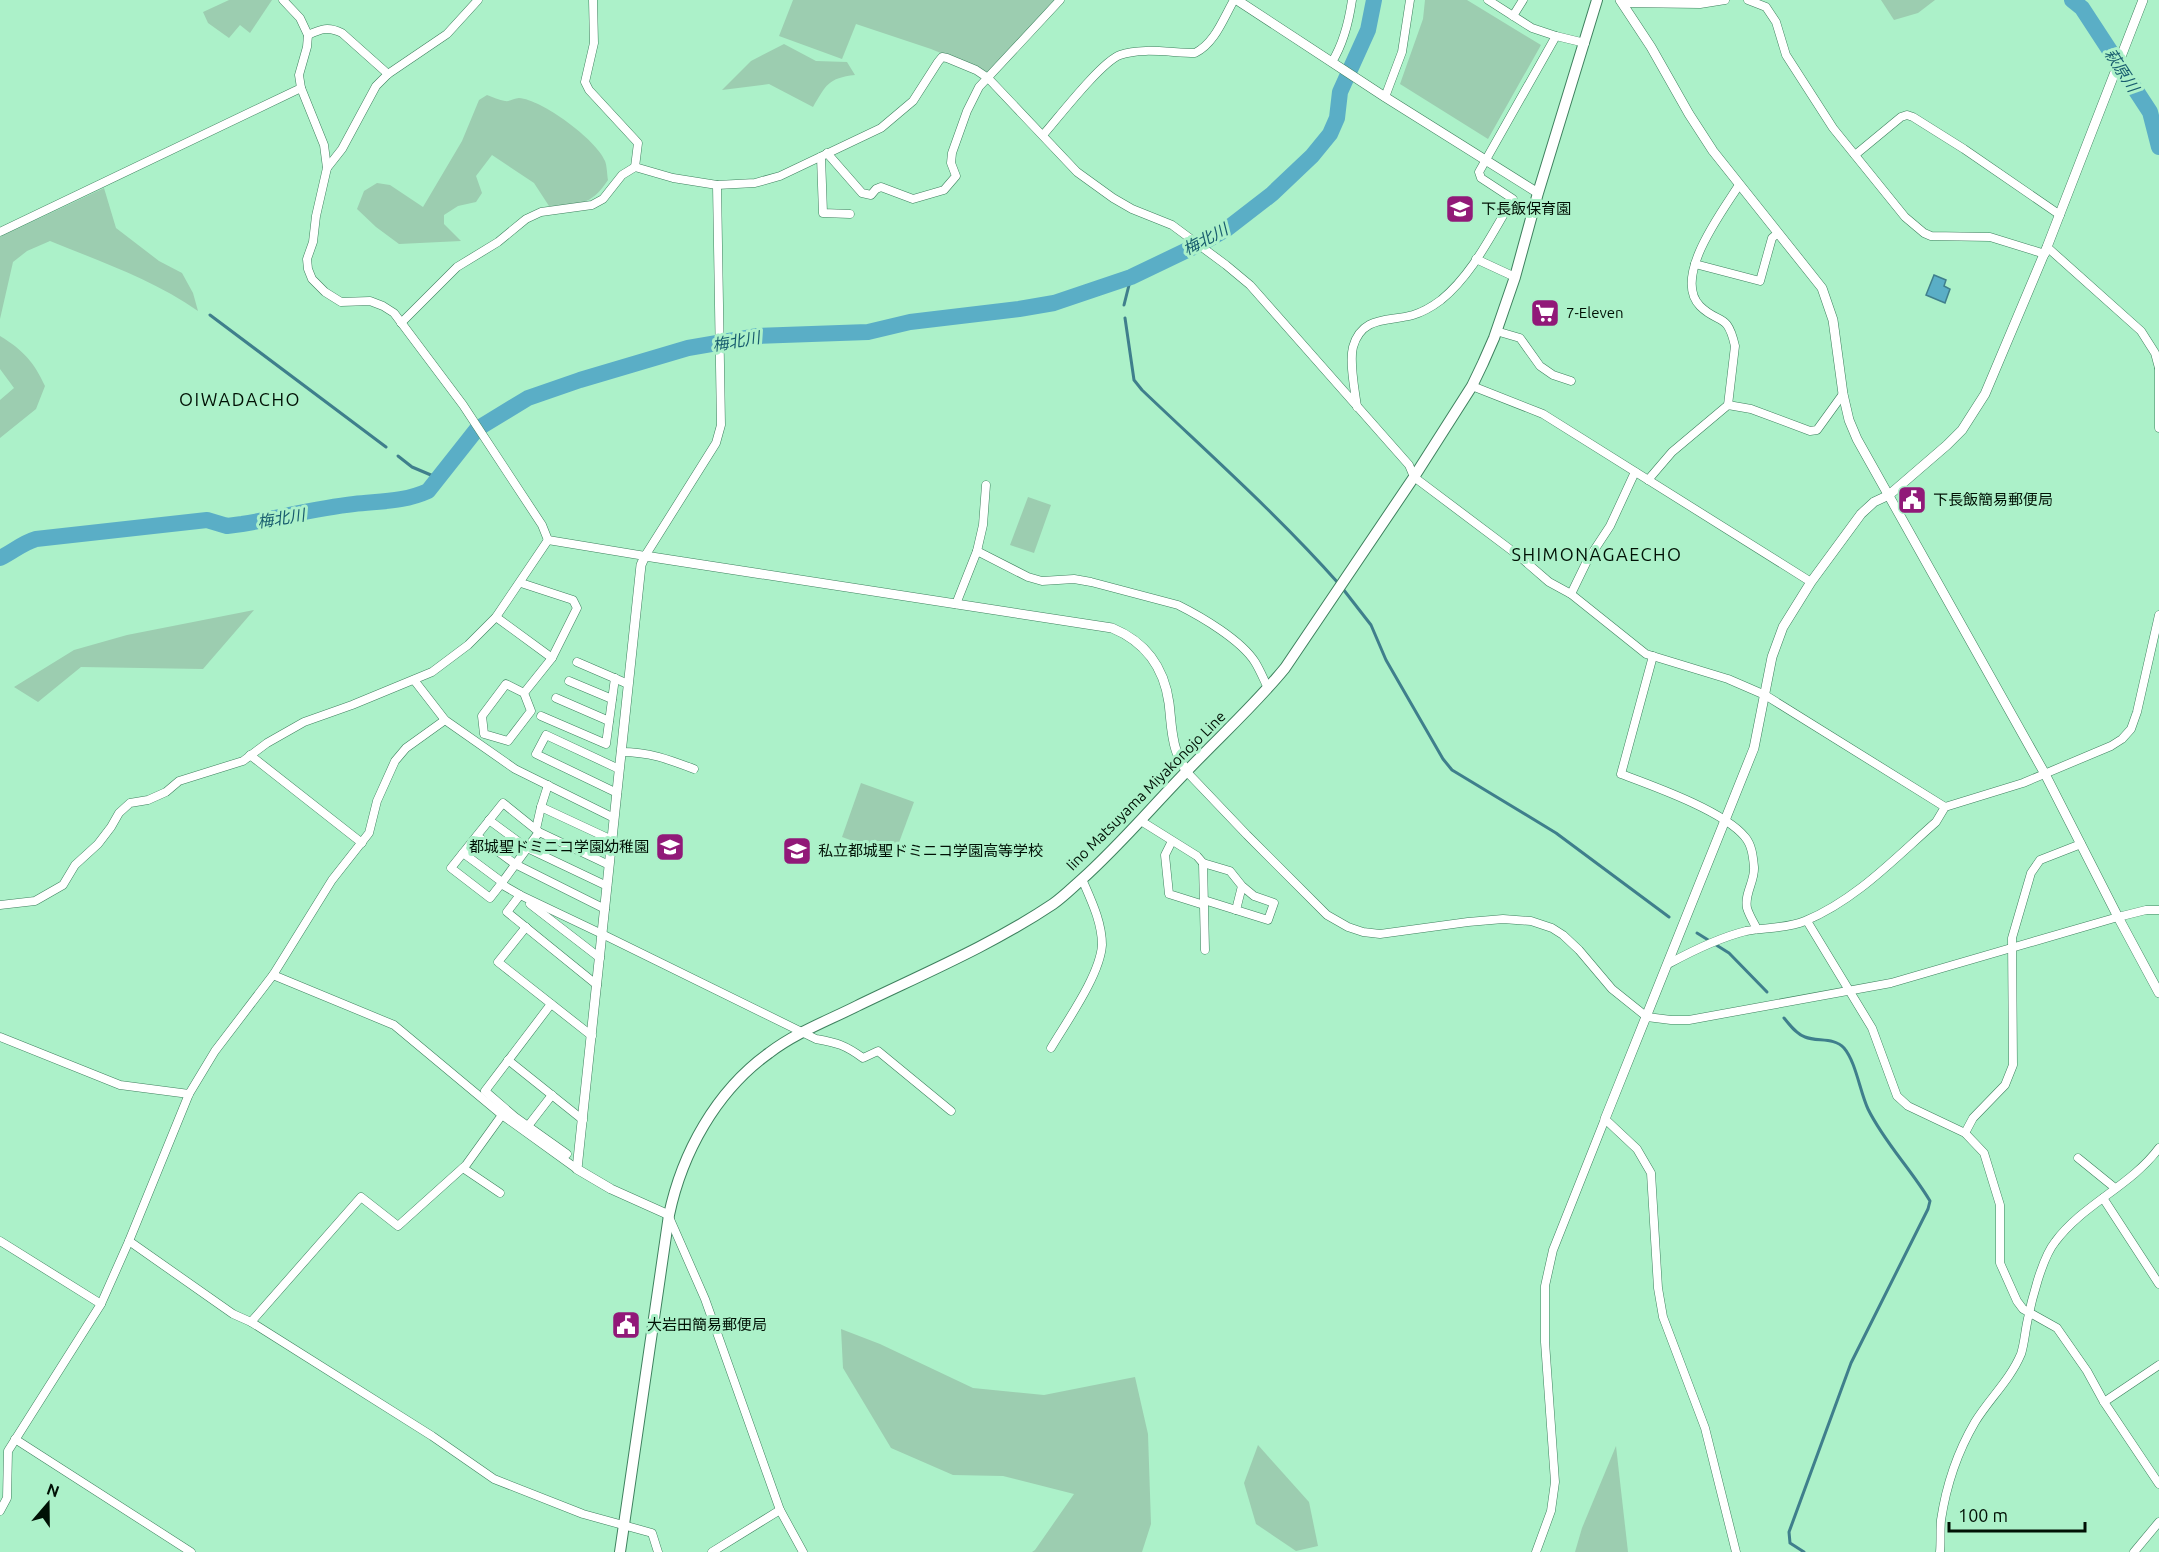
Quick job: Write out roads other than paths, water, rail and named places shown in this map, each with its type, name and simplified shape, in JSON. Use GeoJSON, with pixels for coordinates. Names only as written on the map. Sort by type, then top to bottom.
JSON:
{"type":"FeatureCollection","features":[{"type":"Feature","properties":{"kind":"main road","name":"Iino Matsuyama Miyakonojo Line"},"geometry":{"type":"LineString","coordinates":[[621,1552],[669,1215],[683,1166],[699,1134],[717,1106],[752,1066],[769,1052],[802,1033],[999,938],[1055,903],[1108,856],[1285,668],[1414,477],[1472,386],[1496,331],[1515,277],[1597,0]]}},
{"type":"Feature","properties":{"kind":"street"},"geometry":{"type":"LineString","coordinates":[[283,0],[300,18],[308,35],[299,75],[301,88],[324,146],[327,168],[316,216],[313,242],[307,259],[312,279],[325,292],[341,302],[370,301],[394,313],[463,405],[542,525],[548,540]]}},
{"type":"Feature","properties":{"kind":"street"},"geometry":{"type":"LineString","coordinates":[[327,168],[342,149],[369,95],[388,74],[447,34],[478,0]]}},
{"type":"Feature","properties":{"kind":"street"},"geometry":{"type":"LineString","coordinates":[[592,0],[594,42],[585,82],[589,90],[638,143],[635,167]]}},
{"type":"Feature","properties":{"kind":"street"},"geometry":{"type":"LineString","coordinates":[[824,155],[862,193],[867,195],[871,195],[881,187],[913,199],[944,190],[956,176],[951,159],[967,111],[979,87],[1060,0]]}},
{"type":"Feature","properties":{"kind":"street"},"geometry":{"type":"LineString","coordinates":[[1043,135],[1104,66],[1119,56],[1138,52],[1195,53],[1203,49],[1209,44],[1235,0],[1385,98],[1538,193]]}},
{"type":"Feature","properties":{"kind":"street"},"geometry":{"type":"LineString","coordinates":[[1333,63],[1348,21],[1352,0]]}},
{"type":"Feature","properties":{"kind":"street"},"geometry":{"type":"LineString","coordinates":[[1385,98],[1402,52],[1410,0]]}},
{"type":"Feature","properties":{"kind":"street"},"geometry":{"type":"LineString","coordinates":[[1488,0],[1532,28],[1585,43]]}},
{"type":"Feature","properties":{"kind":"street"},"geometry":{"type":"LineString","coordinates":[[1513,16],[1523,0]]}},
{"type":"Feature","properties":{"kind":"street"},"geometry":{"type":"LineString","coordinates":[[1622,2],[1700,4],[1725,0]]}},
{"type":"Feature","properties":{"kind":"street"},"geometry":{"type":"LineString","coordinates":[[1749,0],[1766,7],[1776,22],[1786,55],[1833,128],[1905,217],[1931,236],[1990,237],[2046,251],[2141,332],[2155,353],[2159,368],[2159,428]]}},
{"type":"Feature","properties":{"kind":"street"},"geometry":{"type":"LineString","coordinates":[[1536,1552],[1551,1511],[1555,1482],[1545,1342],[1545,1286],[1553,1250],[1670,963],[1754,748],[1777,642],[1792,611],[1811,582],[1861,514],[1874,502],[1889,495],[1947,445],[1962,430],[1985,394],[2046,251],[2143,0]]}},
{"type":"Feature","properties":{"kind":"street"},"geometry":{"type":"LineString","coordinates":[[1622,2],[1713,151],[1822,288],[1833,320],[1843,394],[1849,420],[1857,439],[2045,774],[2118,917],[2154,977],[2159,993]]}},
{"type":"Feature","properties":{"kind":"street"},"geometry":{"type":"LineString","coordinates":[[308,35],[326,27],[334,29],[342,33],[388,74]]}},
{"type":"Feature","properties":{"kind":"street"},"geometry":{"type":"LineString","coordinates":[[1356,407],[1352,348],[1358,336],[1367,326],[1376,321],[1412,316],[1430,308],[1456,287],[1513,199],[1482,178],[1479,172],[1556,36]]}},
{"type":"Feature","properties":{"kind":"street"},"geometry":{"type":"LineString","coordinates":[[401,323],[457,267],[498,242],[526,219],[541,212],[592,205],[603,199],[622,175],[635,167],[673,178],[717,185],[755,183],[780,176],[881,128],[913,101],[942,57],[976,70],[988,78],[1077,172],[1132,209],[1176,228],[1250,285],[1409,465],[1414,477],[1519,556],[1549,582],[1570,594],[1646,654],[1728,680],[1765,695],[1945,807]]}},
{"type":"Feature","properties":{"kind":"street"},"geometry":{"type":"LineString","coordinates":[[0,232],[301,88]]}},
{"type":"Feature","properties":{"kind":"street"},"geometry":{"type":"LineString","coordinates":[[1855,155],[1901,117],[1907,115],[1964,149],[2060,215]]}},
{"type":"Feature","properties":{"kind":"street"},"geometry":{"type":"LineString","coordinates":[[824,155],[823,213],[850,214]]}},
{"type":"Feature","properties":{"kind":"street"},"geometry":{"type":"LineString","coordinates":[[577,1169],[641,565],[720,435],[717,185]]}},
{"type":"Feature","properties":{"kind":"street"},"geometry":{"type":"LineString","coordinates":[[1648,480],[1672,452],[1728,405],[1735,346],[1733,338],[1728,323],[1707,312],[1695,299],[1691,290],[1695,264],[1703,244],[1739,185]]}},
{"type":"Feature","properties":{"kind":"street"},"geometry":{"type":"LineString","coordinates":[[1695,264],[1760,281],[1772,238],[1778,233]]}},
{"type":"Feature","properties":{"kind":"street"},"geometry":{"type":"LineString","coordinates":[[1476,259],[1515,277]]}},
{"type":"Feature","properties":{"kind":"street"},"geometry":{"type":"LineString","coordinates":[[1496,331],[1520,338],[1540,366],[1553,375],[1571,381]]}},
{"type":"Feature","properties":{"kind":"street"},"geometry":{"type":"LineString","coordinates":[[1472,386],[1544,414],[1811,582]]}},
{"type":"Feature","properties":{"kind":"street"},"geometry":{"type":"LineString","coordinates":[[1728,405],[1751,409],[1810,431],[1817,430],[1843,394]]}},
{"type":"Feature","properties":{"kind":"street"},"geometry":{"type":"LineString","coordinates":[[1570,594],[1587,561],[1610,526],[1635,472]]}},
{"type":"Feature","properties":{"kind":"street"},"geometry":{"type":"LineString","coordinates":[[957,604],[977,551],[983,525],[986,485]]}},
{"type":"Feature","properties":{"kind":"street"},"geometry":{"type":"LineString","coordinates":[[548,540],[1101,626],[1123,632],[1147,650],[1164,679],[1176,752],[1186,771],[1247,836],[1327,915],[1348,927],[1380,934],[1503,919],[1531,921],[1552,928],[1563,935],[1612,989],[1647,1017],[1689,1020],[1891,983],[2118,917],[2146,910],[2159,910]]}},
{"type":"Feature","properties":{"kind":"street"},"geometry":{"type":"LineString","coordinates":[[0,905],[35,901],[63,885],[75,865],[98,844],[119,813],[129,803],[148,800],[166,792],[179,781],[243,761],[304,722],[414,681],[432,672],[454,656],[496,617],[548,540]]}},
{"type":"Feature","properties":{"kind":"street"},"geometry":{"type":"LineString","coordinates":[[977,551],[1028,577],[1042,581],[1074,579],[1091,582],[1178,605],[1191,611],[1241,646],[1255,661],[1268,688]]}},
{"type":"Feature","properties":{"kind":"street"},"geometry":{"type":"LineString","coordinates":[[520,583],[573,600],[577,609],[552,658],[524,693]]}},
{"type":"Feature","properties":{"kind":"street"},"geometry":{"type":"LineString","coordinates":[[1670,963],[1721,938],[1757,929],[1794,925],[1807,921],[1858,891],[1936,822],[1945,807],[2024,783],[2111,746],[2122,739],[2131,729],[2137,712],[2159,615]]}},
{"type":"Feature","properties":{"kind":"street"},"geometry":{"type":"LineString","coordinates":[[496,617],[552,658]]}},
{"type":"Feature","properties":{"kind":"street"},"geometry":{"type":"LineString","coordinates":[[1653,656],[1621,774],[1668,791],[1726,821],[1746,837],[1752,850],[1755,871],[1747,900],[1748,910],[1757,929]]}},
{"type":"Feature","properties":{"kind":"street"},"geometry":{"type":"LineString","coordinates":[[577,662],[628,684]]}},
{"type":"Feature","properties":{"kind":"street"},"geometry":{"type":"LineString","coordinates":[[541,716],[606,744],[615,678]]}},
{"type":"Feature","properties":{"kind":"street"},"geometry":{"type":"LineString","coordinates":[[414,681],[445,720],[515,769],[614,818]]}},
{"type":"Feature","properties":{"kind":"street"},"geometry":{"type":"LineString","coordinates":[[569,681],[612,699]]}},
{"type":"Feature","properties":{"kind":"street"},"geometry":{"type":"LineString","coordinates":[[506,684],[524,693],[531,711],[508,741],[484,734],[482,716],[506,684]]}},
{"type":"Feature","properties":{"kind":"street"},"geometry":{"type":"LineString","coordinates":[[556,698],[609,721]]}},
{"type":"Feature","properties":{"kind":"street"},"geometry":{"type":"LineString","coordinates":[[0,1511],[7,1498],[8,1451],[101,1304],[189,1094],[215,1051],[273,975],[332,880],[369,833],[377,801],[395,761],[406,748],[445,720]]}},
{"type":"Feature","properties":{"kind":"street"},"geometry":{"type":"LineString","coordinates":[[616,793],[536,754],[546,735],[619,769]]}},
{"type":"Feature","properties":{"kind":"street"},"geometry":{"type":"LineString","coordinates":[[621,752],[658,755],[694,769]]}},
{"type":"Feature","properties":{"kind":"street"},"geometry":{"type":"LineString","coordinates":[[250,755],[362,843]]}},
{"type":"Feature","properties":{"kind":"street"},"geometry":{"type":"LineString","coordinates":[[548,785],[537,830],[527,848],[490,898],[451,868],[503,803],[537,830],[609,865]]}},
{"type":"Feature","properties":{"kind":"street"},"geometry":{"type":"LineString","coordinates":[[541,807],[612,840]]}},
{"type":"Feature","properties":{"kind":"street"},"geometry":{"type":"LineString","coordinates":[[489,820],[527,848],[607,886]]}},
{"type":"Feature","properties":{"kind":"street"},"geometry":{"type":"LineString","coordinates":[[1140,821],[1197,856],[1203,863],[1230,871],[1254,896],[1274,903],[1268,920],[1169,894],[1165,855],[1172,841]]}},
{"type":"Feature","properties":{"kind":"street"},"geometry":{"type":"LineString","coordinates":[[477,836],[515,864],[605,909]]}},
{"type":"Feature","properties":{"kind":"street"},"geometry":{"type":"LineString","coordinates":[[1965,1134],[1974,1118],[2005,1085],[2013,1065],[2012,938],[2031,873],[2040,860],[2081,844]]}},
{"type":"Feature","properties":{"kind":"street"},"geometry":{"type":"LineString","coordinates":[[463,853],[600,958]]}},
{"type":"Feature","properties":{"kind":"street"},"geometry":{"type":"LineString","coordinates":[[1203,863],[1205,950]]}},
{"type":"Feature","properties":{"kind":"street"},"geometry":{"type":"LineString","coordinates":[[1051,1048],[1092,977],[1100,958],[1102,944],[1096,913],[1082,879]]}},
{"type":"Feature","properties":{"kind":"street"},"geometry":{"type":"LineString","coordinates":[[1236,910],[1242,886]]}},
{"type":"Feature","properties":{"kind":"street"},"geometry":{"type":"LineString","coordinates":[[520,895],[507,912],[597,985]]}},
{"type":"Feature","properties":{"kind":"street"},"geometry":{"type":"LineString","coordinates":[[520,895],[816,1040],[829,1040],[845,1045],[863,1058],[878,1052],[951,1111]]}},
{"type":"Feature","properties":{"kind":"street"},"geometry":{"type":"LineString","coordinates":[[1807,921],[1872,1028],[1897,1096],[1908,1106],[1965,1134],[1984,1153],[2000,1205],[2000,1263],[2017,1301],[2029,1312],[2057,1328],[2159,1484]]}},
{"type":"Feature","properties":{"kind":"street"},"geometry":{"type":"LineString","coordinates":[[526,927],[498,962],[592,1036]]}},
{"type":"Feature","properties":{"kind":"street"},"geometry":{"type":"LineString","coordinates":[[273,975],[394,1025],[502,1115],[577,1169],[611,1190],[669,1215],[705,1299],[780,1510],[802,1552]]}},
{"type":"Feature","properties":{"kind":"street"},"geometry":{"type":"LineString","coordinates":[[551,1004],[485,1091],[567,1154]]}},
{"type":"Feature","properties":{"kind":"street"},"geometry":{"type":"LineString","coordinates":[[0,1037],[120,1085],[189,1094]]}},
{"type":"Feature","properties":{"kind":"street"},"geometry":{"type":"LineString","coordinates":[[508,1060],[583,1120]]}},
{"type":"Feature","properties":{"kind":"street"},"geometry":{"type":"LineString","coordinates":[[528,1126],[552,1095]]}},
{"type":"Feature","properties":{"kind":"street"},"geometry":{"type":"LineString","coordinates":[[252,1322],[361,1197],[398,1226],[463,1168],[502,1115]]}},
{"type":"Feature","properties":{"kind":"street"},"geometry":{"type":"LineString","coordinates":[[1605,1119],[1637,1149],[1651,1173],[1658,1288],[1663,1317],[1705,1428],[1736,1552]]}},
{"type":"Feature","properties":{"kind":"street"},"geometry":{"type":"LineString","coordinates":[[1940,1552],[1941,1522],[1948,1489],[1963,1448],[1977,1420],[2006,1381],[2021,1354],[2029,1312],[2047,1255],[2053,1244],[2071,1224],[2147,1163],[2159,1148]]}},
{"type":"Feature","properties":{"kind":"street"},"geometry":{"type":"LineString","coordinates":[[2078,1158],[2115,1188]]}},
{"type":"Feature","properties":{"kind":"street"},"geometry":{"type":"LineString","coordinates":[[463,1168],[500,1193]]}},
{"type":"Feature","properties":{"kind":"street"},"geometry":{"type":"LineString","coordinates":[[2103,1198],[2159,1284]]}},
{"type":"Feature","properties":{"kind":"street"},"geometry":{"type":"LineString","coordinates":[[0,1241],[101,1304]]}},
{"type":"Feature","properties":{"kind":"street"},"geometry":{"type":"LineString","coordinates":[[129,1241],[224,1308],[252,1322],[432,1436],[494,1479],[583,1514],[652,1533],[658,1552]]}},
{"type":"Feature","properties":{"kind":"street"},"geometry":{"type":"LineString","coordinates":[[2104,1402],[2159,1365]]}},
{"type":"Feature","properties":{"kind":"street"},"geometry":{"type":"LineString","coordinates":[[15,1439],[191,1552]]}},
{"type":"Feature","properties":{"kind":"street"},"geometry":{"type":"LineString","coordinates":[[712,1552],[780,1510]]}},
{"type":"Feature","properties":{"kind":"street"},"geometry":{"type":"LineString","coordinates":[[2134,1552],[2159,1522]]}},
{"type":"Feature","properties":{"kind":"water"},"geometry":{"type":"Polygon","coordinates":[[[1934,275],[1946,280],[1944,286],[1950,289],[1945,303],[1926,295],[1934,275]]]}},
{"type":"Feature","properties":{"kind":"waterway","name":"梅北川"},"geometry":{"type":"LineString","coordinates":[[0,558],[36,539],[207,520],[227,526],[419,495],[428,491],[477,429],[528,398],[580,380],[688,348],[758,336],[868,332],[910,322],[1019,309],[1054,303],[1131,277],[1228,228],[1272,194],[1312,156],[1330,134],[1337,118],[1340,92],[1368,30],[1374,0]]}},
{"type":"Feature","properties":{"kind":"waterway","name":"萩原川"},"geometry":{"type":"LineString","coordinates":[[2072,0],[2082,8],[2150,112],[2159,147]]}},
{"type":"Feature","properties":{"kind":"waterway"},"geometry":{"type":"LineString","coordinates":[[1124,305],[1131,277]]}},
{"type":"Feature","properties":{"kind":"waterway"},"geometry":{"type":"LineString","coordinates":[[210,315],[386,447]]}},
{"type":"Feature","properties":{"kind":"waterway"},"geometry":{"type":"LineString","coordinates":[[1125,318],[1134,380],[1142,390],[1267,509],[1339,584]]}},
{"type":"Feature","properties":{"kind":"waterway"},"geometry":{"type":"LineString","coordinates":[[398,456],[412,467],[438,478]]}},
{"type":"Feature","properties":{"kind":"waterway"},"geometry":{"type":"LineString","coordinates":[[1343,589],[1371,625],[1386,660],[1443,759],[1452,770],[1556,833],[1669,917]]}},
{"type":"Feature","properties":{"kind":"waterway"},"geometry":{"type":"LineString","coordinates":[[1697,933],[1729,953],[1767,992]]}},
{"type":"Feature","properties":{"kind":"waterway"},"geometry":{"type":"LineString","coordinates":[[1784,1018],[1802,1036],[1835,1042],[1844,1048],[1852,1061],[1865,1102],[1874,1121],[1930,1201],[1851,1363],[1789,1532],[1790,1543],[1804,1552]]}},
{"type":"Feature","properties":{"kind":"place","name":"下長飯保育園"},"geometry":{"type":"Point","coordinates":[1460,209]}},
{"type":"Feature","properties":{"kind":"place","name":"7-Eleven"},"geometry":{"type":"Point","coordinates":[1545,313]}},
{"type":"Feature","properties":{"kind":"place","name":"下長飯簡易郵便局"},"geometry":{"type":"Point","coordinates":[1912,500]}},
{"type":"Feature","properties":{"kind":"place","name":"都城聖ドミニコ学園幼稚園"},"geometry":{"type":"Point","coordinates":[670,847]}},
{"type":"Feature","properties":{"kind":"place","name":"私立都城聖ドミニコ学園高等学校"},"geometry":{"type":"Point","coordinates":[797,851]}},
{"type":"Feature","properties":{"kind":"place","name":"大岩田簡易郵便局"},"geometry":{"type":"Point","coordinates":[626,1325]}},
{"type":"Feature","properties":{"kind":"district","name":"OIWADACHO"},"geometry":{"type":"Point","coordinates":[240,400]}},
{"type":"Feature","properties":{"kind":"district","name":"SHIMONAGAECHO"},"geometry":{"type":"Point","coordinates":[1597,555]}}]}
